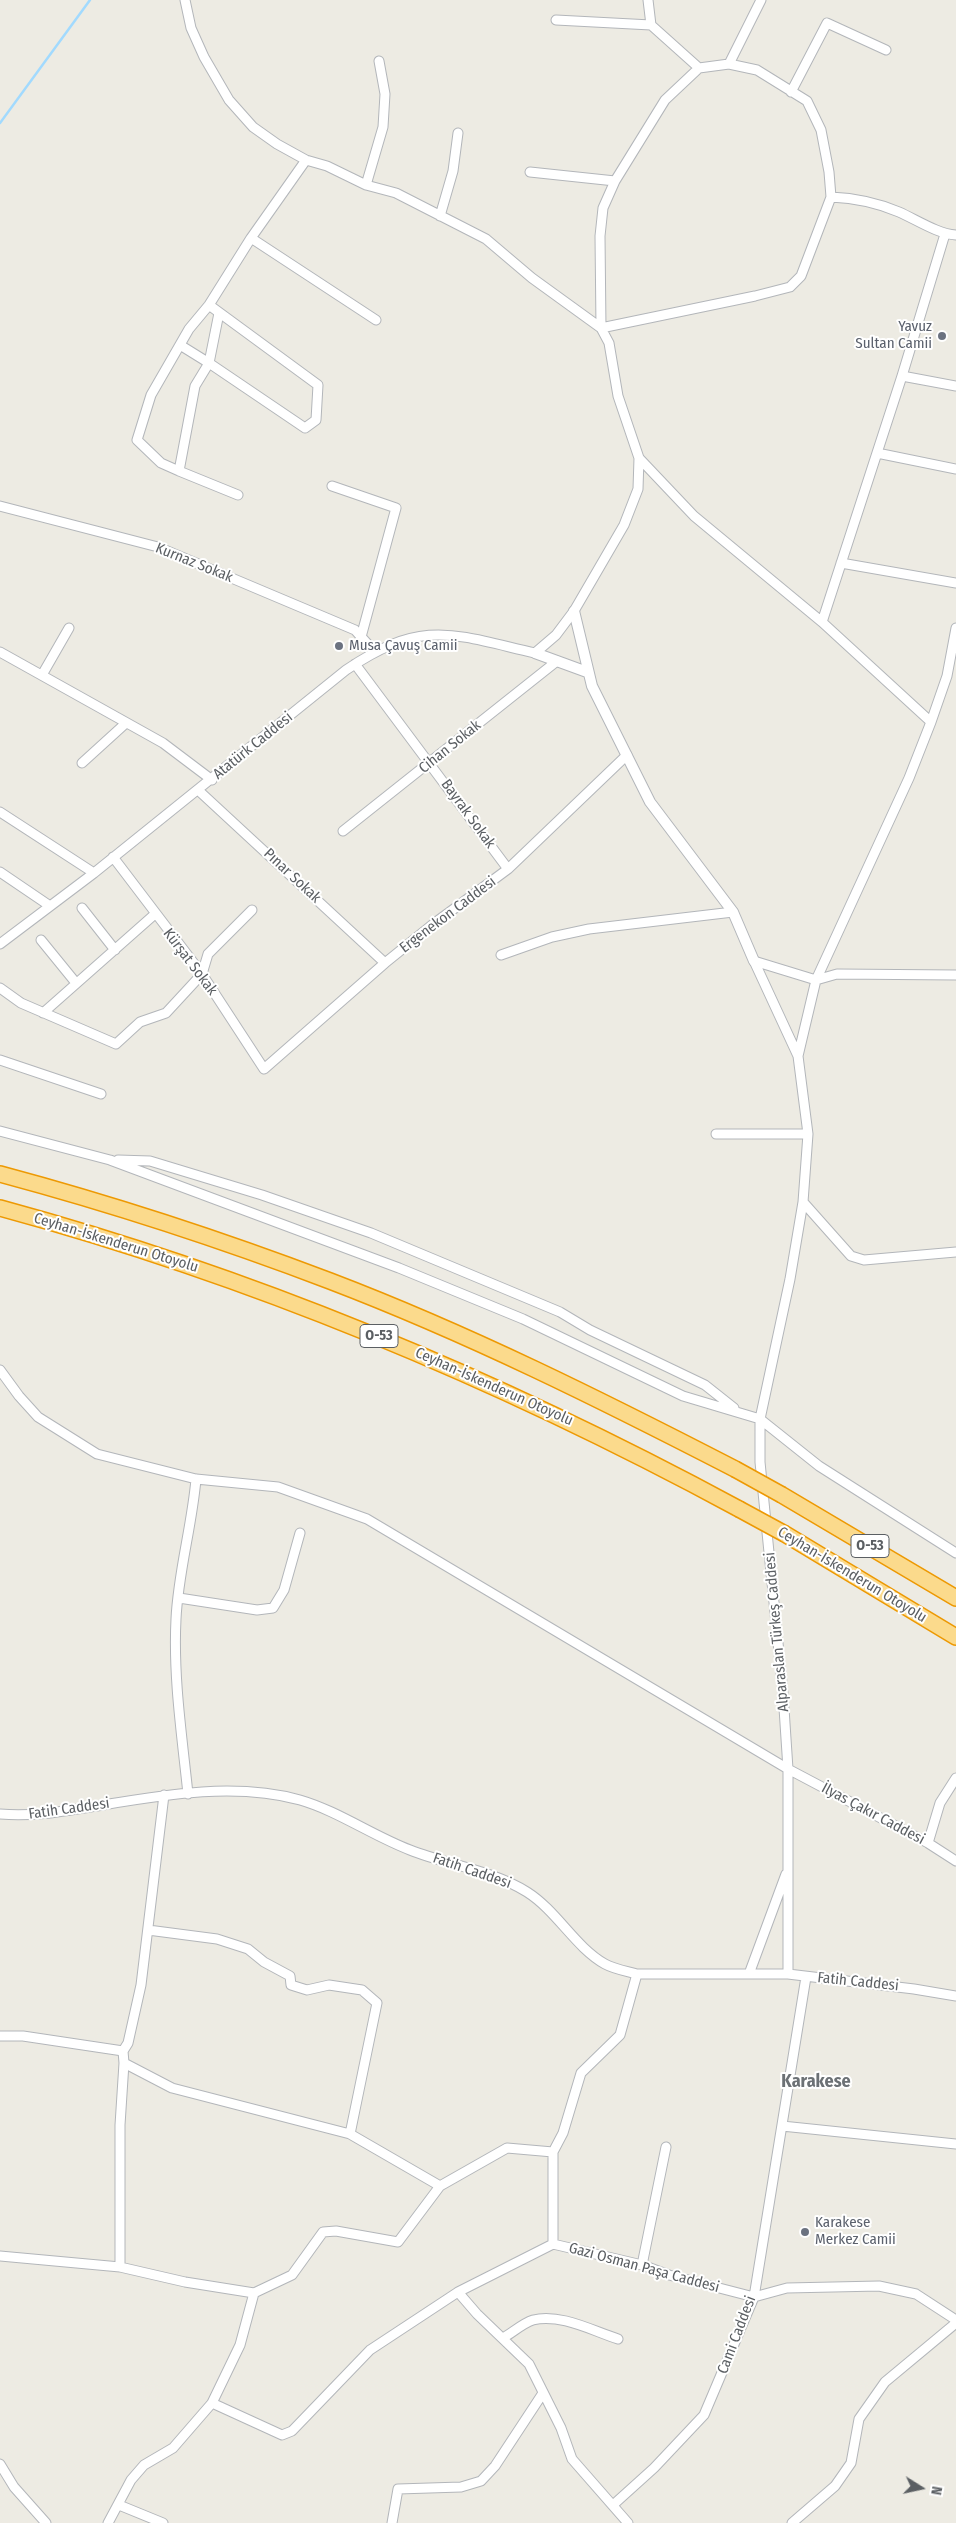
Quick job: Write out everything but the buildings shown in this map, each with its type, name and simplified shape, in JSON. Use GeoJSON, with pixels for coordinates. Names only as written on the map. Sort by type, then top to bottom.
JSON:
{"type":"FeatureCollection","features":[{"type":"Feature","properties":{"kind":"highway","name":"Ceyhan-İskenderun Otoyolu"},"geometry":{"type":"LineString","coordinates":[[0,1174],[77,1195],[180,1228],[331,1281],[440,1327],[569,1385],[735,1469],[956,1598]]}},
{"type":"Feature","properties":{"kind":"highway","name":"Ceyhan-İskenderun Otoyolu"},"geometry":{"type":"LineString","coordinates":[[0,1208],[67,1226],[198,1268],[319,1312],[427,1357],[639,1455],[784,1534],[904,1604],[956,1637]]}},
{"type":"Feature","properties":{"kind":"street"},"geometry":{"type":"LineString","coordinates":[[185,0],[191,28],[204,57],[229,100],[253,127],[277,144],[306,160],[327,166],[366,185],[396,193],[486,239],[532,278],[601,328],[609,343],[618,396],[639,458],[638,489],[624,525],[574,611],[556,635],[536,653],[587,672]]}},
{"type":"Feature","properties":{"kind":"street"},"geometry":{"type":"LineString","coordinates":[[648,0],[651,26]]}},
{"type":"Feature","properties":{"kind":"street"},"geometry":{"type":"LineString","coordinates":[[729,64],[761,0]]}},
{"type":"Feature","properties":{"kind":"street"},"geometry":{"type":"LineString","coordinates":[[556,20],[651,26],[699,68]]}},
{"type":"Feature","properties":{"kind":"street"},"geometry":{"type":"LineString","coordinates":[[792,92],[827,23],[886,50]]}},
{"type":"Feature","properties":{"kind":"street"},"geometry":{"type":"LineString","coordinates":[[366,185],[383,127],[385,94],[380,61]]}},
{"type":"Feature","properties":{"kind":"street"},"geometry":{"type":"LineString","coordinates":[[729,64],[757,70],[807,101],[821,130],[829,172],[831,197],[801,276],[790,287],[601,328],[600,236],[603,208],[616,181],[665,100],[699,68],[729,64]]}},
{"type":"Feature","properties":{"kind":"street"},"geometry":{"type":"LineString","coordinates":[[440,216],[453,171],[458,133]]}},
{"type":"Feature","properties":{"kind":"street"},"geometry":{"type":"LineString","coordinates":[[238,495],[161,463],[137,440],[151,395],[189,329],[209,305],[251,238],[306,160]]}},
{"type":"Feature","properties":{"kind":"street"},"geometry":{"type":"LineString","coordinates":[[530,172],[616,181]]}},
{"type":"Feature","properties":{"kind":"street"},"geometry":{"type":"LineString","coordinates":[[831,197],[852,198],[896,211],[945,234],[956,235]]}},
{"type":"Feature","properties":{"kind":"street"},"geometry":{"type":"LineString","coordinates":[[822,622],[902,376],[945,234]]}},
{"type":"Feature","properties":{"kind":"street"},"geometry":{"type":"LineString","coordinates":[[251,238],[376,320]]}},
{"type":"Feature","properties":{"kind":"street"},"geometry":{"type":"LineString","coordinates":[[180,345],[305,428],[316,420],[318,385],[209,305]]}},
{"type":"Feature","properties":{"kind":"street"},"geometry":{"type":"LineString","coordinates":[[180,471],[195,386],[209,363],[219,313]]}},
{"type":"Feature","properties":{"kind":"street"},"geometry":{"type":"LineString","coordinates":[[902,376],[956,386]]}},
{"type":"Feature","properties":{"kind":"street"},"geometry":{"type":"LineString","coordinates":[[877,453],[956,469]]}},
{"type":"Feature","properties":{"kind":"street"},"geometry":{"type":"LineString","coordinates":[[639,458],[694,516],[822,622],[931,722]]}},
{"type":"Feature","properties":{"kind":"street"},"geometry":{"type":"LineString","coordinates":[[332,486],[396,508],[360,636]]}},
{"type":"Feature","properties":{"kind":"street","name":"Kurnaz Sokak"},"geometry":{"type":"LineString","coordinates":[[0,506],[158,547],[355,630],[374,651]]}},
{"type":"Feature","properties":{"kind":"street"},"geometry":{"type":"LineString","coordinates":[[841,563],[956,583]]}},
{"type":"Feature","properties":{"kind":"street"},"geometry":{"type":"LineString","coordinates":[[574,611],[587,672],[650,802],[733,912],[798,1056]]}},
{"type":"Feature","properties":{"kind":"street"},"geometry":{"type":"LineString","coordinates":[[42,675],[70,628]]}},
{"type":"Feature","properties":{"kind":"street"},"geometry":{"type":"LineString","coordinates":[[798,1056],[816,980],[909,778],[947,676],[956,628]]}},
{"type":"Feature","properties":{"kind":"street","name":"Atatürk Caddesi"},"geometry":{"type":"LineString","coordinates":[[0,944],[94,873],[355,664],[374,651],[398,640],[422,635],[447,633],[536,653]]}},
{"type":"Feature","properties":{"kind":"street"},"geometry":{"type":"LineString","coordinates":[[0,652],[163,744],[212,780]]}},
{"type":"Feature","properties":{"kind":"street","name":"Cihan Sokak"},"geometry":{"type":"LineString","coordinates":[[343,831],[557,661]]}},
{"type":"Feature","properties":{"kind":"street","name":"Bayrak Sokak"},"geometry":{"type":"LineString","coordinates":[[355,664],[508,869]]}},
{"type":"Feature","properties":{"kind":"street"},"geometry":{"type":"LineString","coordinates":[[82,762],[126,723]]}},
{"type":"Feature","properties":{"kind":"street","name":"Ergenekon Caddesi"},"geometry":{"type":"LineString","coordinates":[[264,1069],[385,963],[432,925],[508,869],[627,755]]}},
{"type":"Feature","properties":{"kind":"street","name":"Pınar Sokak"},"geometry":{"type":"LineString","coordinates":[[198,790],[385,963]]}},
{"type":"Feature","properties":{"kind":"street"},"geometry":{"type":"LineString","coordinates":[[0,812],[94,873]]}},
{"type":"Feature","properties":{"kind":"street","name":"Kürşat Sokak"},"geometry":{"type":"LineString","coordinates":[[113,857],[202,974],[264,1069]]}},
{"type":"Feature","properties":{"kind":"street"},"geometry":{"type":"LineString","coordinates":[[0,872],[50,906]]}},
{"type":"Feature","properties":{"kind":"street"},"geometry":{"type":"LineString","coordinates":[[82,908],[115,950]]}},
{"type":"Feature","properties":{"kind":"street"},"geometry":{"type":"LineString","coordinates":[[0,988],[21,1003],[116,1044],[140,1022],[166,1013],[202,974],[208,954],[252,910]]}},
{"type":"Feature","properties":{"kind":"street"},"geometry":{"type":"LineString","coordinates":[[501,955],[552,937],[589,929],[733,912]]}},
{"type":"Feature","properties":{"kind":"street"},"geometry":{"type":"LineString","coordinates":[[43,1013],[155,914]]}},
{"type":"Feature","properties":{"kind":"street"},"geometry":{"type":"LineString","coordinates":[[41,940],[76,983]]}},
{"type":"Feature","properties":{"kind":"street"},"geometry":{"type":"LineString","coordinates":[[754,961],[816,980],[836,974],[956,975]]}},
{"type":"Feature","properties":{"kind":"street","name":"Alparaslan Türkeş Caddesi"},"geometry":{"type":"LineString","coordinates":[[788,1974],[788,1769],[781,1663],[760,1462],[760,1419],[790,1279],[804,1202],[808,1134],[798,1056]]}},
{"type":"Feature","properties":{"kind":"street"},"geometry":{"type":"LineString","coordinates":[[0,1060],[100,1094]]}},
{"type":"Feature","properties":{"kind":"street"},"geometry":{"type":"LineString","coordinates":[[0,1131],[110,1160],[399,1268],[523,1319],[683,1396],[760,1419],[819,1466],[956,1553]]}},
{"type":"Feature","properties":{"kind":"street"},"geometry":{"type":"LineString","coordinates":[[716,1134],[808,1134]]}},
{"type":"Feature","properties":{"kind":"street"},"geometry":{"type":"LineString","coordinates":[[110,1160],[150,1161],[262,1195],[372,1233],[560,1312],[590,1330],[705,1385],[740,1413]]}},
{"type":"Feature","properties":{"kind":"street"},"geometry":{"type":"LineString","coordinates":[[804,1202],[851,1256],[864,1260],[956,1252]]}},
{"type":"Feature","properties":{"kind":"street","name":"İlyas Çakır Caddesi"},"geometry":{"type":"LineString","coordinates":[[0,1370],[19,1396],[38,1417],[97,1454],[196,1479],[278,1487],[367,1519],[788,1769],[928,1842],[956,1861]]}},
{"type":"Feature","properties":{"kind":"street"},"geometry":{"type":"LineString","coordinates":[[188,1794],[176,1684],[176,1618],[196,1479]]}},
{"type":"Feature","properties":{"kind":"street"},"geometry":{"type":"LineString","coordinates":[[179,1598],[257,1610],[273,1608],[284,1590],[300,1534]]}},
{"type":"Feature","properties":{"kind":"street"},"geometry":{"type":"LineString","coordinates":[[928,1842],[940,1803],[956,1778]]}},
{"type":"Feature","properties":{"kind":"street","name":"Fatih Caddesi"},"geometry":{"type":"LineString","coordinates":[[0,1814],[25,1817],[164,1795],[236,1792],[301,1801],[410,1850],[507,1881],[528,1893],[560,1920],[591,1954],[605,1964],[637,1974],[788,1974],[914,1988],[956,1996]]}},
{"type":"Feature","properties":{"kind":"street"},"geometry":{"type":"LineString","coordinates":[[120,2267],[120,2125],[123,2051],[128,2043],[141,1985],[164,1795]]}},
{"type":"Feature","properties":{"kind":"street"},"geometry":{"type":"LineString","coordinates":[[749,1974],[788,1867]]}},
{"type":"Feature","properties":{"kind":"street"},"geometry":{"type":"LineString","coordinates":[[148,1930],[225,1941],[248,1949],[264,1962],[290,1976],[291,1985],[307,1990],[330,1985],[362,1990],[377,2003],[350,2134]]}},
{"type":"Feature","properties":{"kind":"street"},"geometry":{"type":"LineString","coordinates":[[553,2244],[552,2152],[563,2132],[581,2073],[620,2035],[637,1974]]}},
{"type":"Feature","properties":{"kind":"street","name":"Cami Caddesi"},"geometry":{"type":"LineString","coordinates":[[614,2505],[654,2468],[704,2415],[754,2297],[806,1977]]}},
{"type":"Feature","properties":{"kind":"street"},"geometry":{"type":"LineString","coordinates":[[0,2036],[23,2036],[123,2051]]}},
{"type":"Feature","properties":{"kind":"street"},"geometry":{"type":"LineString","coordinates":[[124,2063],[172,2088],[350,2134],[440,2186]]}},
{"type":"Feature","properties":{"kind":"street"},"geometry":{"type":"LineString","coordinates":[[782,2126],[956,2144]]}},
{"type":"Feature","properties":{"kind":"street"},"geometry":{"type":"LineString","coordinates":[[642,2265],[666,2147]]}},
{"type":"Feature","properties":{"kind":"street"},"geometry":{"type":"LineString","coordinates":[[0,2256],[120,2267],[185,2282],[254,2293],[292,2275],[323,2232],[336,2231],[398,2242],[440,2186],[507,2148],[552,2152]]}},
{"type":"Feature","properties":{"kind":"street","name":"Gazi Osman Paşa Caddesi"},"geometry":{"type":"LineString","coordinates":[[212,2403],[282,2435],[292,2431],[370,2350],[458,2292],[553,2244],[642,2265],[669,2275],[754,2297]]}},
{"type":"Feature","properties":{"kind":"street"},"geometry":{"type":"LineString","coordinates":[[754,2297],[786,2288],[880,2286],[916,2294],[956,2322],[886,2382],[859,2419],[851,2464],[835,2486],[792,2523]]}},
{"type":"Feature","properties":{"kind":"street"},"geometry":{"type":"LineString","coordinates":[[458,2292],[477,2314],[529,2364],[561,2428],[572,2459],[628,2523]]}},
{"type":"Feature","properties":{"kind":"street"},"geometry":{"type":"LineString","coordinates":[[108,2523],[119,2506],[131,2480],[144,2465],[173,2448],[212,2403],[240,2345],[254,2293]]}},
{"type":"Feature","properties":{"kind":"street"},"geometry":{"type":"LineString","coordinates":[[503,2338],[531,2320],[544,2318],[566,2322],[618,2340]]}},
{"type":"Feature","properties":{"kind":"street"},"geometry":{"type":"LineString","coordinates":[[392,2523],[398,2489],[462,2487],[481,2481],[496,2466],[543,2393]]}},
{"type":"Feature","properties":{"kind":"street"},"geometry":{"type":"LineString","coordinates":[[0,2464],[14,2487],[46,2523]]}},
{"type":"Feature","properties":{"kind":"street"},"geometry":{"type":"LineString","coordinates":[[119,2506],[163,2523]]}},
{"type":"Feature","properties":{"kind":"waterway"},"geometry":{"type":"LineString","coordinates":[[0,123],[90,0]]}},
{"type":"Feature","properties":{"kind":"place","name":"Yavuz Sultan Camii"},"geometry":{"type":"Point","coordinates":[942,336]}},
{"type":"Feature","properties":{"kind":"place","name":"Musa Çavuş Camii"},"geometry":{"type":"Point","coordinates":[339,646]}},
{"type":"Feature","properties":{"kind":"place","name":"Karakese Merkez Camii"},"geometry":{"type":"Point","coordinates":[805,2232]}},
{"type":"Feature","properties":{"kind":"district","name":"Karakese"},"geometry":{"type":"Point","coordinates":[816,2082]}}]}
